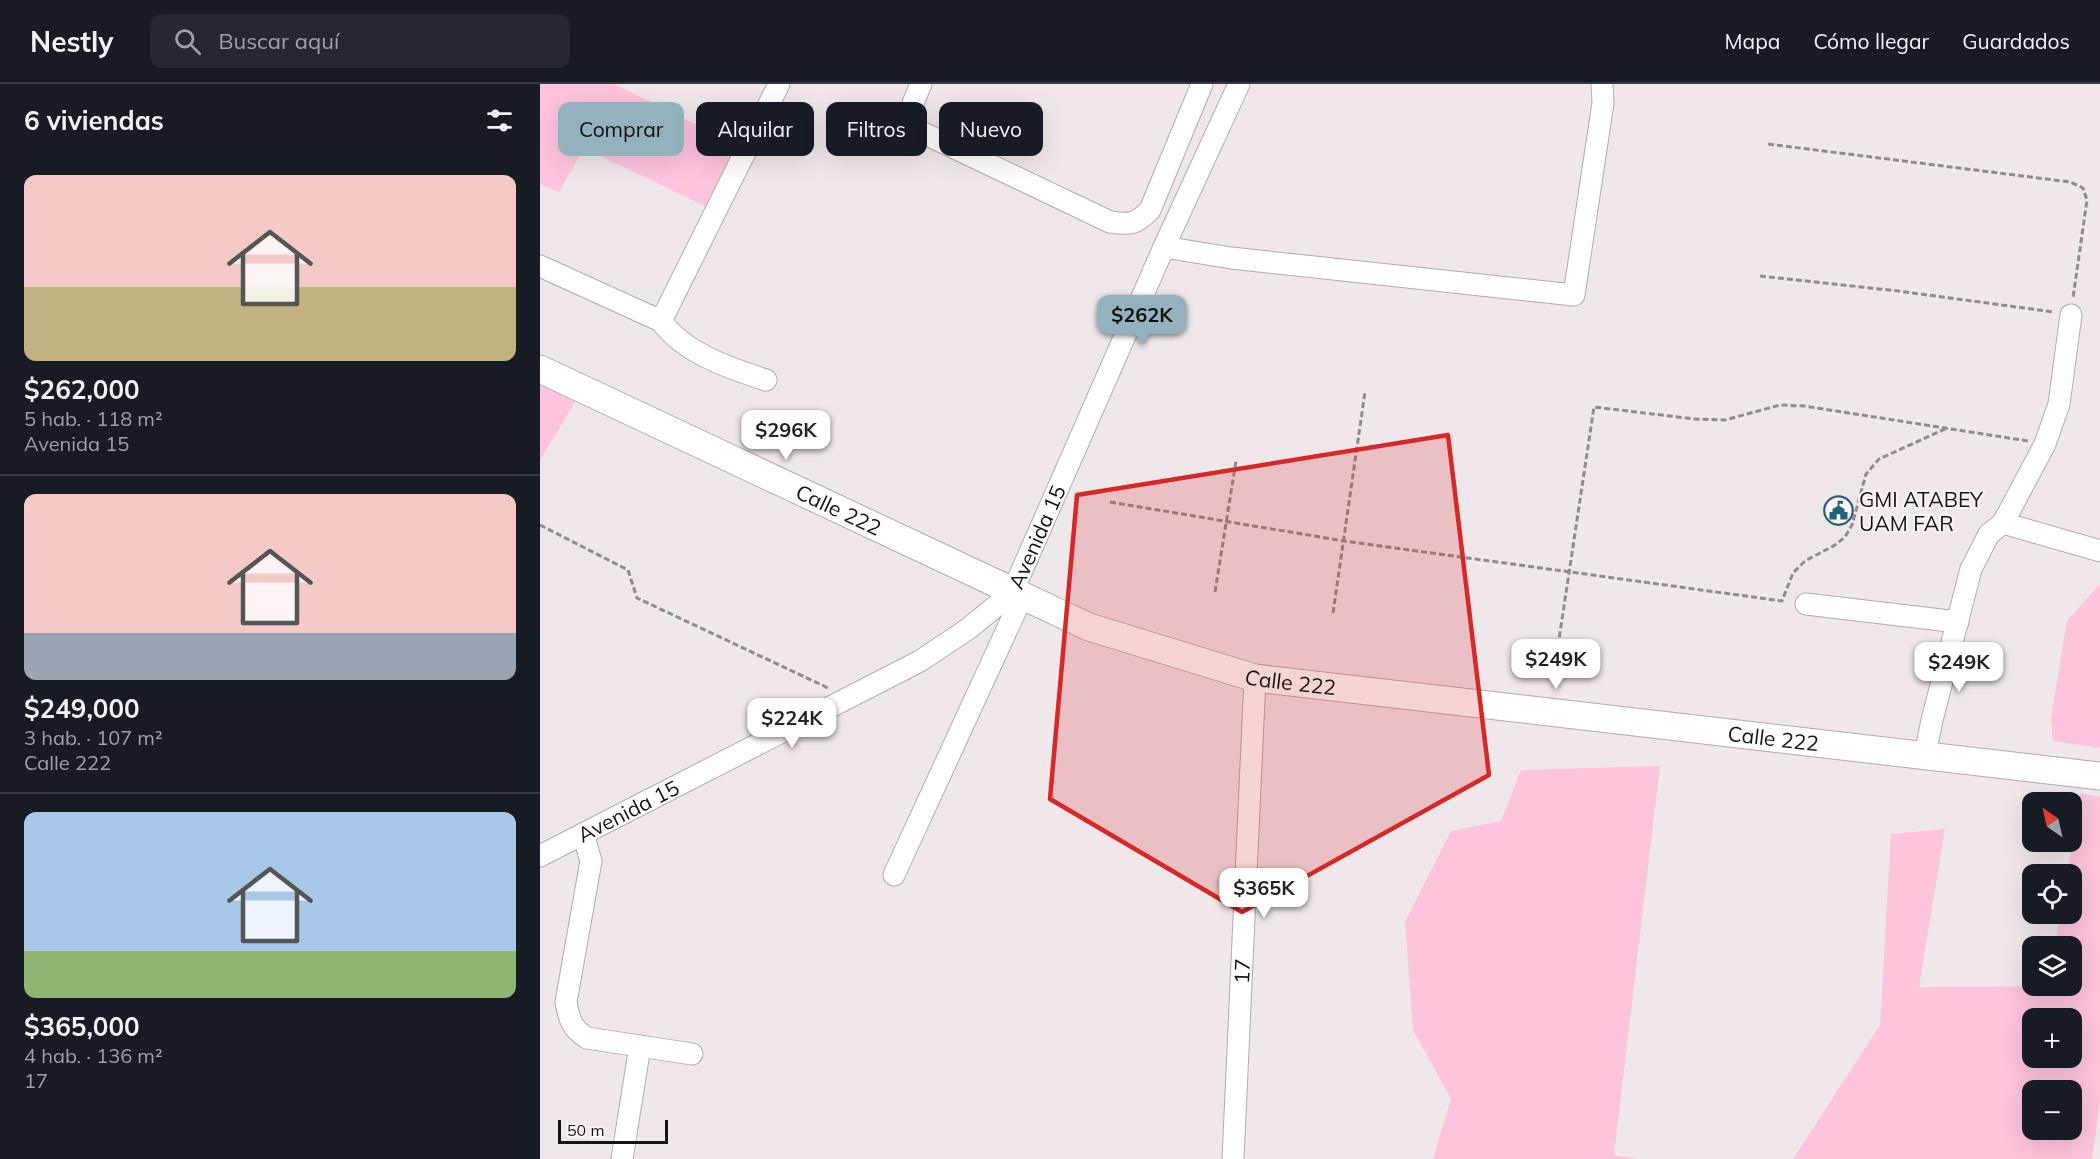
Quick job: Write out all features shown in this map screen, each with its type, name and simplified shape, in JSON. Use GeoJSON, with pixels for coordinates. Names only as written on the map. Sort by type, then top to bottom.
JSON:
{"type":"FeatureCollection","features":[{"type":"Feature","properties":{"kind":"main road","name":"Calle 222"},"geometry":{"type":"LineString","coordinates":[[540,369],[1089,627],[1255,678],[2100,776]]}},
{"type":"Feature","properties":{"kind":"street"},"geometry":{"type":"LineString","coordinates":[[661,321],[779,84]]}},
{"type":"Feature","properties":{"kind":"street"},"geometry":{"type":"LineString","coordinates":[[921,84],[912,105],[910,117],[911,124],[917,130],[1110,222],[1127,225],[1140,221],[1150,210],[1202,84]]}},
{"type":"Feature","properties":{"kind":"street","name":"Avenida 15"},"geometry":{"type":"LineString","coordinates":[[540,856],[920,661],[1017,595],[1164,247],[1239,84]]}},
{"type":"Feature","properties":{"kind":"street"},"geometry":{"type":"LineString","coordinates":[[1164,247],[1232,258],[1574,295],[1603,103],[1602,84]]}},
{"type":"Feature","properties":{"kind":"street"},"geometry":{"type":"LineString","coordinates":[[540,266],[661,321],[669,332],[688,346],[730,369],[766,380]]}},
{"type":"Feature","properties":{"kind":"street"},"geometry":{"type":"LineString","coordinates":[[1924,756],[1971,569],[1989,534],[2003,523],[2045,444],[2059,404],[2071,315]]}},
{"type":"Feature","properties":{"kind":"street"},"geometry":{"type":"LineString","coordinates":[[2003,523],[2100,551]]}},
{"type":"Feature","properties":{"kind":"street"},"geometry":{"type":"LineString","coordinates":[[894,875],[1017,595]]}},
{"type":"Feature","properties":{"kind":"street"},"geometry":{"type":"LineString","coordinates":[[1806,604],[1958,622]]}},
{"type":"Feature","properties":{"kind":"street","name":"17"},"geometry":{"type":"LineString","coordinates":[[1233,1159],[1255,678]]}},
{"type":"Feature","properties":{"kind":"street"},"geometry":{"type":"LineString","coordinates":[[583,834],[591,861],[566,1002],[569,1019],[578,1033],[587,1038],[692,1054]]}},
{"type":"Feature","properties":{"kind":"street"},"geometry":{"type":"LineString","coordinates":[[622,1159],[640,1046]]}},
{"type":"Feature","properties":{"kind":"path"},"geometry":{"type":"LineString","coordinates":[[1760,276],[1898,291],[2071,315],[2087,200],[2083,188],[2070,182],[1768,144]]}},
{"type":"Feature","properties":{"kind":"path"},"geometry":{"type":"LineString","coordinates":[[1333,614],[1365,392]]}},
{"type":"Feature","properties":{"kind":"path"},"geometry":{"type":"LineString","coordinates":[[1558,646],[1594,407],[1695,419],[1725,420],[1779,405],[1804,406],[2045,444]]}},
{"type":"Feature","properties":{"kind":"path"},"geometry":{"type":"LineString","coordinates":[[1110,502],[1344,541],[1782,601],[1793,573],[1805,561],[1845,537],[1852,525],[1866,474],[1879,459],[1947,428]]}},
{"type":"Feature","properties":{"kind":"path"},"geometry":{"type":"LineString","coordinates":[[1215,592],[1236,460]]}},
{"type":"Feature","properties":{"kind":"path"},"geometry":{"type":"LineString","coordinates":[[540,525],[628,570],[637,598],[826,687],[837,704]]}},
{"type":"Feature","properties":{"kind":"highlighted area"},"geometry":{"type":"Polygon","coordinates":[[[1448,435],[1489,775],[1242,912],[1050,799],[1077,495],[1448,435]]]}},
{"type":"Feature","properties":{"kind":"shaded area"},"geometry":{"type":"Polygon","coordinates":[[[540,84],[615,84],[651,102],[558,102],[558,156],[579,156],[559,192],[540,184],[540,84]]]}},
{"type":"Feature","properties":{"kind":"shaded area"},"geometry":{"type":"Polygon","coordinates":[[[684,118],[696,124],[696,156],[744,156],[717,212],[601,156],[684,156],[684,118]]]}},
{"type":"Feature","properties":{"kind":"shaded area"},"geometry":{"type":"Polygon","coordinates":[[[540,369],[583,389],[540,460],[540,369]]]}},
{"type":"Feature","properties":{"kind":"shaded area"},"geometry":{"type":"Polygon","coordinates":[[[2100,584],[2100,748],[2053,741],[2051,718],[2067,621],[2100,584]]]}},
{"type":"Feature","properties":{"kind":"shaded area"},"geometry":{"type":"Polygon","coordinates":[[[1660,766],[1614,1155],[1637,1159],[1433,1159],[1451,1099],[1413,1030],[1405,922],[1451,831],[1501,821],[1521,770],[1660,766]]]}},
{"type":"Feature","properties":{"kind":"shaded area"},"geometry":{"type":"Polygon","coordinates":[[[2082,793],[2100,797],[2100,1102],[2092,1159],[1793,1159],[1880,1025],[1891,834],[1945,829],[1919,987],[2022,986],[2022,996],[2082,996],[2082,936],[2057,936],[2058,924],[2082,924],[2082,864],[2069,864],[2071,852],[2082,852],[2082,793]]]}},
{"type":"Feature","properties":{"kind":"place","name":"GMI ATABEY UAM FAR"},"geometry":{"type":"Point","coordinates":[1838,511]}}]}
